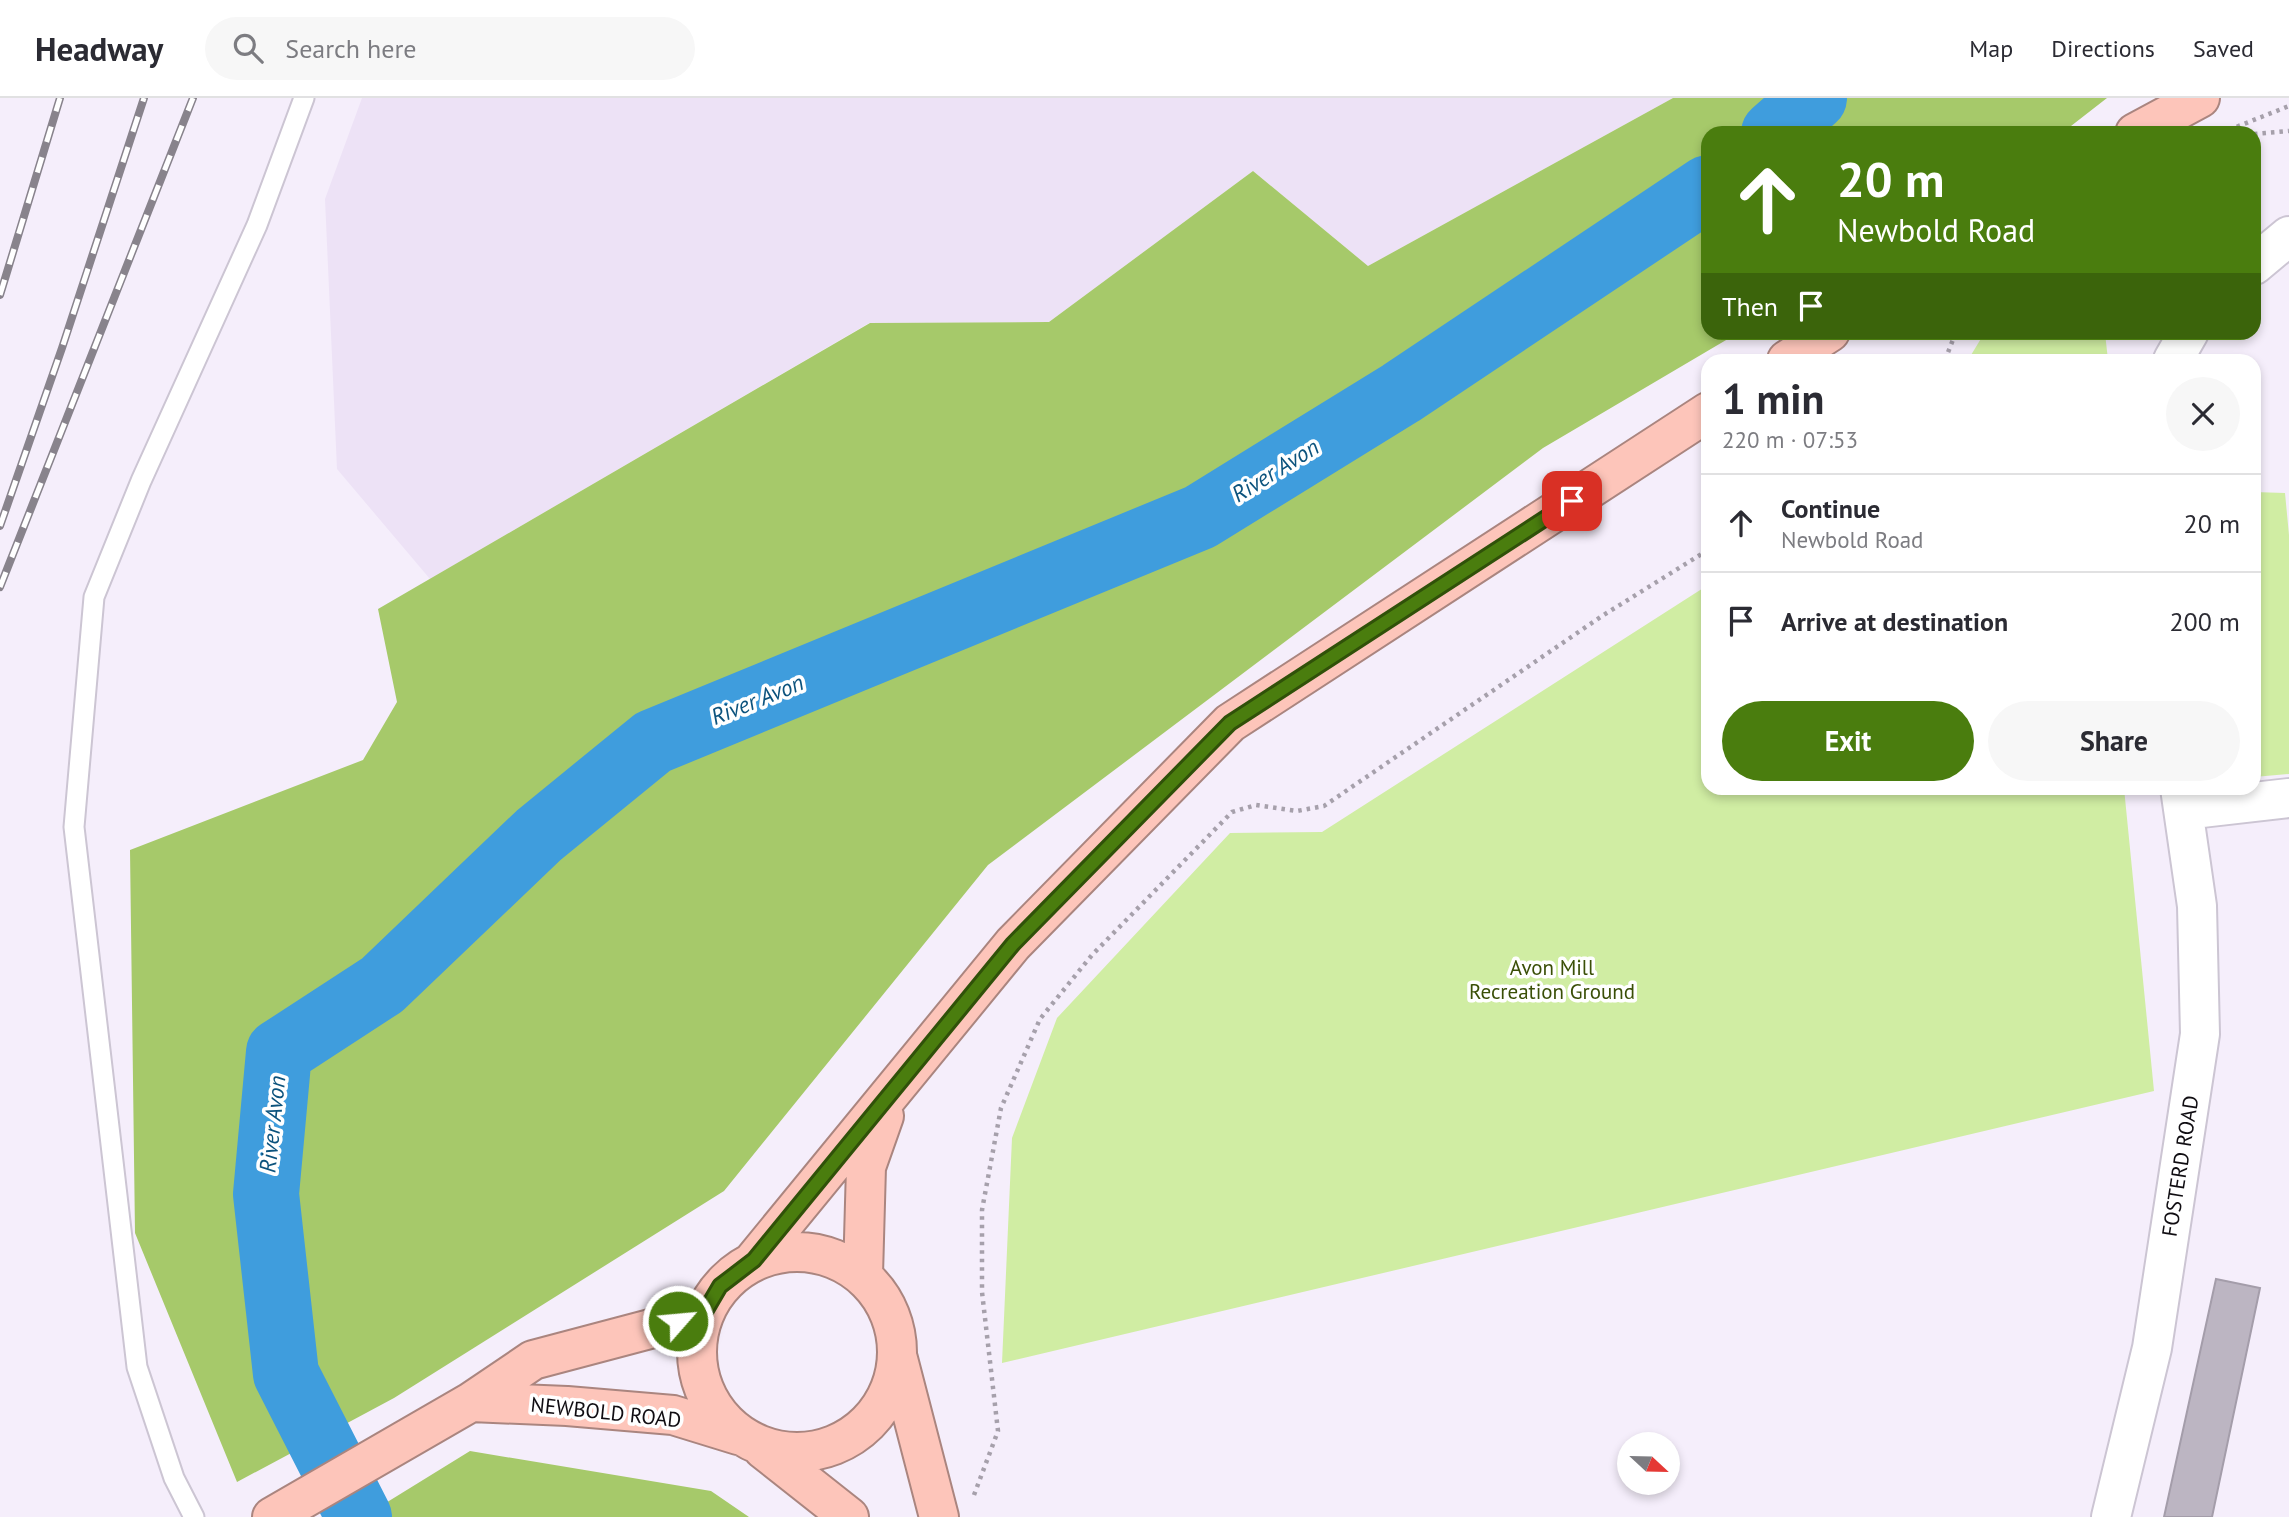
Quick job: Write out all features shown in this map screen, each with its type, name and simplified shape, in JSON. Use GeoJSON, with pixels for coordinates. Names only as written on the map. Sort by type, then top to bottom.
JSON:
{"type":"FeatureCollection","features":[{"type":"Feature","properties":{"kind":"highway"},"geometry":{"type":"LineString","coordinates":[[2147,126],[2200,98]]}},
{"type":"Feature","properties":{"kind":"highway"},"geometry":{"type":"LineString","coordinates":[[1796,354],[1818,340]]}},
{"type":"Feature","properties":{"kind":"highway"},"geometry":{"type":"LineString","coordinates":[[849,1517],[750,1441],[708,1402],[697,1371],[696,1343],[703,1315],[720,1286],[754,1260],[1013,944],[1230,723],[1701,417]]}},
{"type":"Feature","properties":{"kind":"highway"},"geometry":{"type":"LineString","coordinates":[[863,1275],[866,1167],[894,1090]]}},
{"type":"Feature","properties":{"kind":"highway"},"geometry":{"type":"LineString","coordinates":[[754,1260],[787,1251],[827,1255],[863,1275],[888,1310],[896,1333],[898,1357],[955,1510]]}},
{"type":"Feature","properties":{"kind":"highway","name":"NEWBOLD ROAD"},"geometry":{"type":"LineString","coordinates":[[272,1517],[471,1402],[533,1360],[703,1315]]}},
{"type":"Feature","properties":{"kind":"highway"},"geometry":{"type":"LineString","coordinates":[[750,1441],[797,1454],[831,1448],[851,1438],[867,1425],[885,1402],[898,1357]]}},
{"type":"Feature","properties":{"kind":"highway","name":"NEWBOLD ROAD"},"geometry":{"type":"LineString","coordinates":[[471,1402],[567,1406],[673,1415],[750,1441]]}},
{"type":"Feature","properties":{"kind":"street"},"geometry":{"type":"LineString","coordinates":[[2261,259],[2289,236]]}},
{"type":"Feature","properties":{"kind":"street","name":"FOSTERD ROAD"},"geometry":{"type":"LineString","coordinates":[[2111,1517],[2152,1348],[2200,1034],[2197,906],[2182,799],[2289,798]]}},
{"type":"Feature","properties":{"kind":"lane"},"geometry":{"type":"LineString","coordinates":[[194,1517],[174,1478],[137,1367],[74,827],[94,597],[141,481],[257,225],[304,98]]}},
{"type":"Feature","properties":{"kind":"path"},"geometry":{"type":"LineString","coordinates":[[2239,126],[2289,106]]}},
{"type":"Feature","properties":{"kind":"path"},"geometry":{"type":"LineString","coordinates":[[2261,133],[2289,131]]}},
{"type":"Feature","properties":{"kind":"path"},"geometry":{"type":"LineString","coordinates":[[955,1510],[998,1431],[982,1292],[982,1210],[1001,1108],[1040,1019],[1092,954],[1232,812],[1256,805],[1297,811],[1324,806],[1602,616],[1701,554]]}},
{"type":"Feature","properties":{"kind":"shaded area"},"geometry":{"type":"Polygon","coordinates":[[[362,98],[1673,98],[1368,266],[1253,171],[1049,322],[869,323],[430,579],[337,469],[325,199],[362,98]]]}},
{"type":"Feature","properties":{"kind":"green space"},"geometry":{"type":"Polygon","coordinates":[[[1673,98],[2107,98],[2071,126],[1701,126],[1701,340],[1726,340],[1543,448],[988,865],[724,1191],[394,1398],[237,1482],[135,1233],[130,850],[363,760],[397,702],[378,609],[870,323],[1049,322],[1253,171],[1368,266],[1673,98]]]}},
{"type":"Feature","properties":{"kind":"green space"},"geometry":{"type":"Polygon","coordinates":[[[1980,340],[2106,340],[2107,354],[1972,354],[1980,340]]]}},
{"type":"Feature","properties":{"kind":"green space"},"geometry":{"type":"Polygon","coordinates":[[[2261,492],[2285,493],[2289,535],[2289,774],[2261,776],[2261,492]]]}},
{"type":"Feature","properties":{"kind":"green space","name":"Avon Mill Recreation Ground"},"geometry":{"type":"Polygon","coordinates":[[[1701,589],[1701,795],[2125,795],[2154,1091],[1002,1363],[1012,1138],[1057,1018],[1230,833],[1322,832],[1701,589]]]}},
{"type":"Feature","properties":{"kind":"green space"},"geometry":{"type":"Polygon","coordinates":[[[470,1451],[711,1491],[749,1517],[363,1517],[470,1451]]]}},
{"type":"Feature","properties":{"kind":"building"},"geometry":{"type":"Polygon","coordinates":[[[2216,1279],[2260,1288],[2212,1517],[2164,1517],[2216,1279]]]}},
{"type":"Feature","properties":{"kind":"waterway","name":"River Avon"},"geometry":{"type":"LineString","coordinates":[[1782,126],[1814,98]]}},
{"type":"Feature","properties":{"kind":"waterway","name":"River Avon"},"geometry":{"type":"LineString","coordinates":[[359,1517],[286,1374],[266,1194],[279,1052],[382,985],[539,835],[653,742],[1200,517],[1401,393],[1701,193]]}},
{"type":"Feature","properties":{"kind":"railway"},"geometry":{"type":"LineString","coordinates":[[0,295],[60,98]]}},
{"type":"Feature","properties":{"kind":"railway"},"geometry":{"type":"LineString","coordinates":[[0,526],[144,98]]}},
{"type":"Feature","properties":{"kind":"railway"},"geometry":{"type":"LineString","coordinates":[[0,587],[193,98]]}},
{"type":"Feature","properties":{"kind":"route"},"geometry":{"type":"LineString","coordinates":[[678,1321],[703,1315],[720,1286],[754,1260],[1013,944],[1230,723],[1572,501]]}}]}
